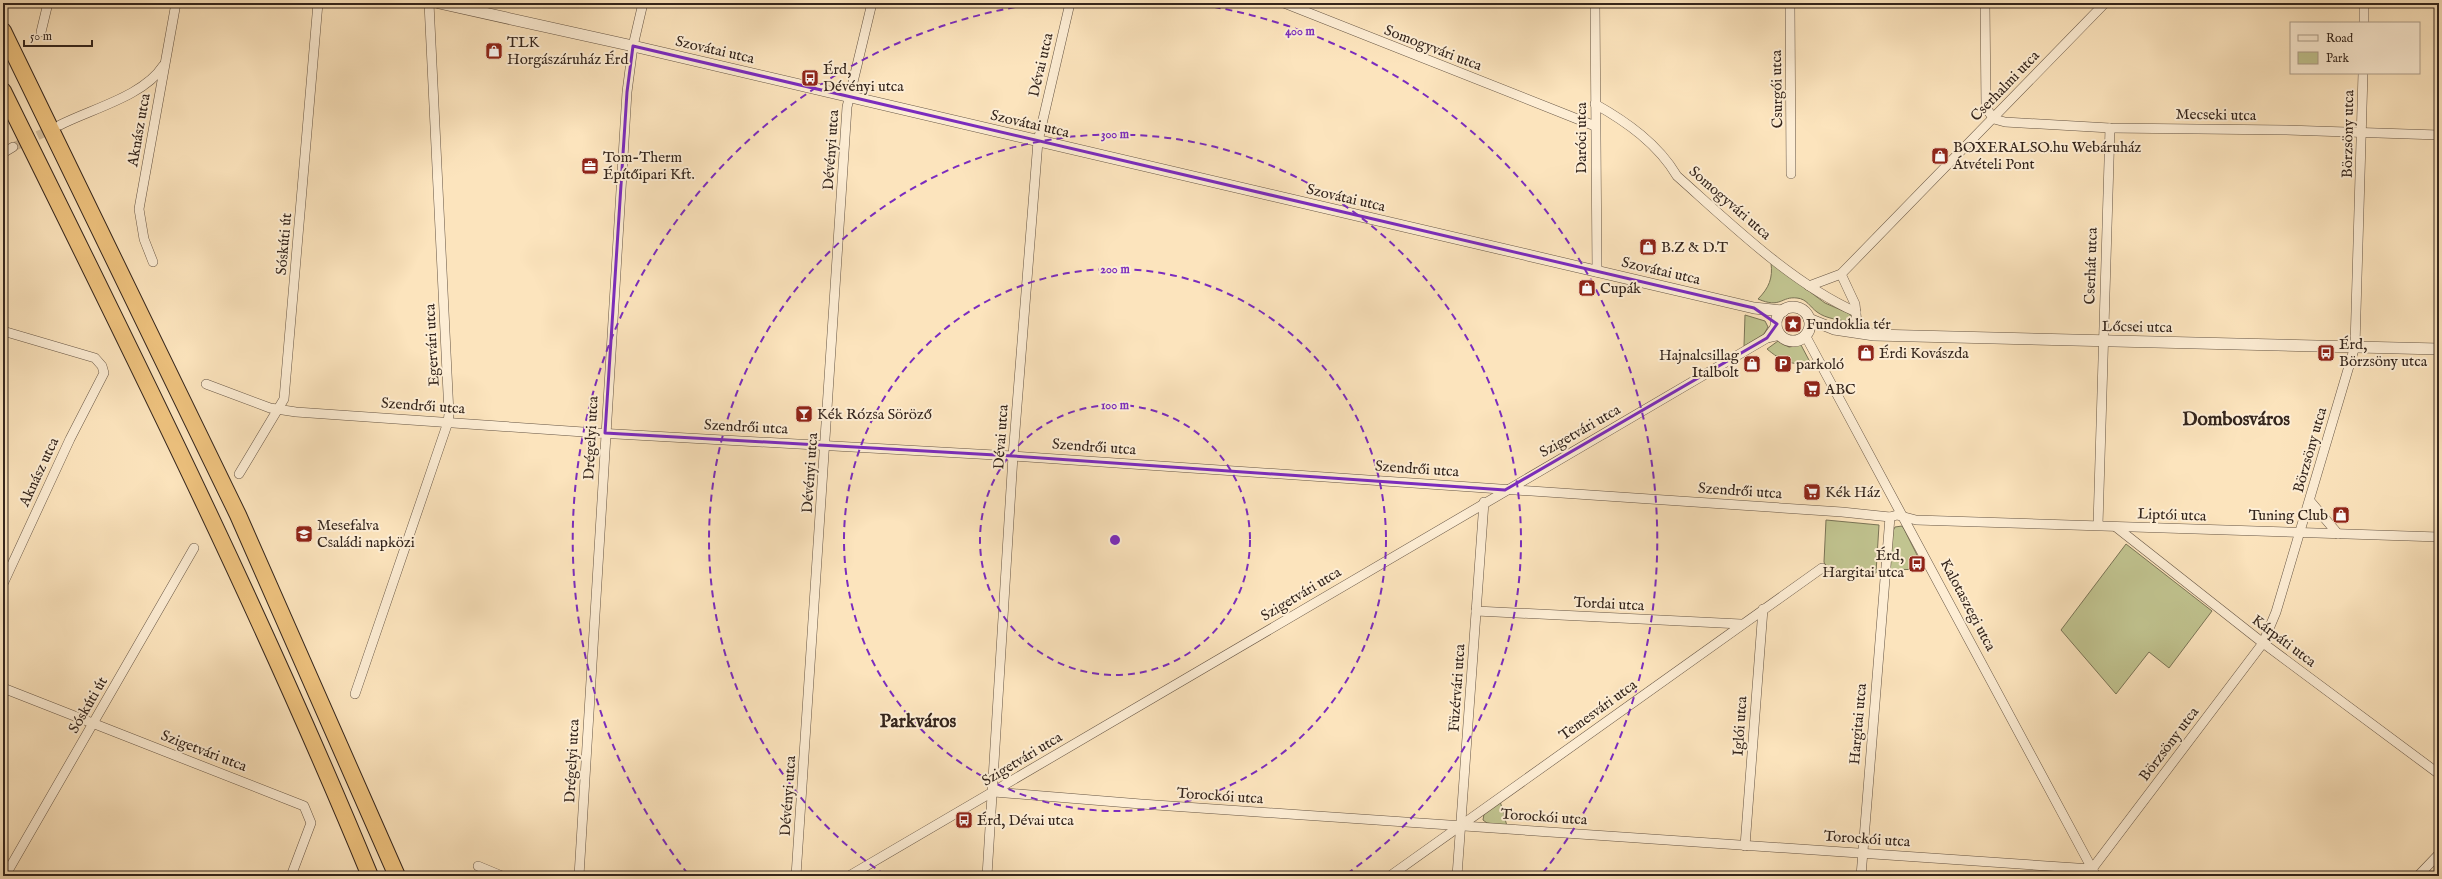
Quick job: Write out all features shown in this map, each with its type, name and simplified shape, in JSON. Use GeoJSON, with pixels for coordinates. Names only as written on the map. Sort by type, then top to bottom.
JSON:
{"type":"FeatureCollection","features":[{"type":"Feature","properties":{"kind":"highway"},"geometry":{"type":"LineString","coordinates":[[3,31],[238,515],[397,876]]}},
{"type":"Feature","properties":{"kind":"highway"},"geometry":{"type":"LineString","coordinates":[[3,91],[227,553],[312,739],[370,876]]}},
{"type":"Feature","properties":{"kind":"street"},"geometry":{"type":"LineString","coordinates":[[41,32],[48,3]]}},
{"type":"Feature","properties":{"kind":"street","name":"Aknász utca"},"geometry":{"type":"LineString","coordinates":[[153,262],[144,239],[139,209],[176,3]]}},
{"type":"Feature","properties":{"kind":"street","name":"Sóskúti út"},"geometry":{"type":"LineString","coordinates":[[239,474],[281,408],[287,376],[318,3]]}},
{"type":"Feature","properties":{"kind":"street","name":"Egervári utca"},"geometry":{"type":"LineString","coordinates":[[355,694],[448,422],[449,397],[429,3]]}},
{"type":"Feature","properties":{"kind":"street","name":"Szovátai utca"},"geometry":{"type":"LineString","coordinates":[[439,3],[633,46],[1754,308]]}},
{"type":"Feature","properties":{"kind":"street","name":"Drégelyi utca"},"geometry":{"type":"LineString","coordinates":[[579,876],[627,92],[633,46],[643,3]]}},
{"type":"Feature","properties":{"kind":"street","name":"Dévényi utca"},"geometry":{"type":"LineString","coordinates":[[796,876],[822,446],[849,97],[872,3]]}},
{"type":"Feature","properties":{"kind":"street","name":"Dévai utca"},"geometry":{"type":"LineString","coordinates":[[987,876],[994,792],[1013,456],[1038,141],[1070,3]]}},
{"type":"Feature","properties":{"kind":"street","name":"Somogyvári utca"},"geometry":{"type":"LineString","coordinates":[[1284,3],[1595,126]]}},
{"type":"Feature","properties":{"kind":"street","name":"Daróci utca"},"geometry":{"type":"LineString","coordinates":[[1594,3],[1597,272]]}},
{"type":"Feature","properties":{"kind":"street","name":"Csurgói utca"},"geometry":{"type":"LineString","coordinates":[[1790,3],[1792,174]]}},
{"type":"Feature","properties":{"kind":"street"},"geometry":{"type":"LineString","coordinates":[[1985,3],[1986,108],[1994,119]]}},
{"type":"Feature","properties":{"kind":"street","name":"Cserhalmi utca"},"geometry":{"type":"LineString","coordinates":[[1809,286],[1841,274],[2106,3]]}},
{"type":"Feature","properties":{"kind":"street"},"geometry":{"type":"LineString","coordinates":[[2364,3],[2364,22]]}},
{"type":"Feature","properties":{"kind":"street"},"geometry":{"type":"LineString","coordinates":[[60,125],[141,87],[155,76],[165,64]]}},
{"type":"Feature","properties":{"kind":"street","name":"Börzsöny utca"},"geometry":{"type":"LineString","coordinates":[[2094,872],[2263,643],[2276,612],[2355,346],[2363,74]]}},
{"type":"Feature","properties":{"kind":"street","name":"Somogyvári utca"},"geometry":{"type":"LineString","coordinates":[[1595,104],[1620,119],[1638,133],[1669,162],[1677,176],[1809,286],[1834,302],[1856,312]]}},
{"type":"Feature","properties":{"kind":"street","name":"Mecseki utca"},"geometry":{"type":"LineString","coordinates":[[1994,119],[2005,122],[2110,128],[2362,132],[2439,135]]}},
{"type":"Feature","properties":{"kind":"street","name":"Cserhát utca"},"geometry":{"type":"LineString","coordinates":[[2098,525],[2110,128]]}},
{"type":"Feature","properties":{"kind":"street"},"geometry":{"type":"LineString","coordinates":[[3,153],[13,147]]}},
{"type":"Feature","properties":{"kind":"street"},"geometry":{"type":"LineString","coordinates":[[1841,274],[1849,288],[1856,312],[1858,333]]}},
{"type":"Feature","properties":{"kind":"street"},"geometry":{"type":"LineString","coordinates":[[1754,308],[1783,311],[1796,308],[1803,310],[1809,319],[1805,335],[1790,340],[1781,335],[1777,324],[1754,308]]}},
{"type":"Feature","properties":{"kind":"street"},"geometry":{"type":"LineString","coordinates":[[1777,324],[1783,311]]}},
{"type":"Feature","properties":{"kind":"street","name":"Lőcsei utca"},"geometry":{"type":"LineString","coordinates":[[1809,319],[1834,329],[1858,333],[2103,341],[2439,349]]}},
{"type":"Feature","properties":{"kind":"street","name":"Szigetvári utca"},"geometry":{"type":"LineString","coordinates":[[1767,338],[1777,324]]}},
{"type":"Feature","properties":{"kind":"street","name":"Lőcsei utca"},"geometry":{"type":"LineString","coordinates":[[1805,335],[1834,329]]}},
{"type":"Feature","properties":{"kind":"street","name":"Aknász utca"},"geometry":{"type":"LineString","coordinates":[[3,331],[95,358],[102,366],[104,373],[70,439],[3,584]]}},
{"type":"Feature","properties":{"kind":"street","name":"Szigetvári utca"},"geometry":{"type":"LineString","coordinates":[[849,876],[994,792],[1484,502],[1767,338],[1781,335]]}},
{"type":"Feature","properties":{"kind":"street","name":"Kalotaszegi utca"},"geometry":{"type":"LineString","coordinates":[[1805,335],[1811,349],[1904,516],[2094,872]]}},
{"type":"Feature","properties":{"kind":"street","name":"Szendrői utca"},"geometry":{"type":"LineString","coordinates":[[206,384],[270,408],[281,408],[296,412],[605,433],[1013,456],[1842,512],[1890,517],[1904,516]]}},
{"type":"Feature","properties":{"kind":"street"},"geometry":{"type":"LineString","coordinates":[[2310,501],[2338,534]]}},
{"type":"Feature","properties":{"kind":"street","name":"Füzérvári utca"},"geometry":{"type":"LineString","coordinates":[[1457,876],[1484,502]]}},
{"type":"Feature","properties":{"kind":"street","name":"Liptói utca"},"geometry":{"type":"LineString","coordinates":[[1904,516],[1916,520],[2098,525],[2300,534],[2439,537]]}},
{"type":"Feature","properties":{"kind":"street","name":"Hargitai utca"},"geometry":{"type":"LineString","coordinates":[[1861,876],[1890,517]]}},
{"type":"Feature","properties":{"kind":"street","name":"Kárpáti utca"},"geometry":{"type":"LineString","coordinates":[[2116,527],[2263,643],[2439,774]]}},
{"type":"Feature","properties":{"kind":"street","name":"Sóskúti út"},"geometry":{"type":"LineString","coordinates":[[5,876],[194,548]]}},
{"type":"Feature","properties":{"kind":"street","name":"Temesvári utca"},"geometry":{"type":"LineString","coordinates":[[1390,876],[1741,624],[1822,568]]}},
{"type":"Feature","properties":{"kind":"street","name":"Iglói utca"},"geometry":{"type":"LineString","coordinates":[[1745,846],[1763,609]]}},
{"type":"Feature","properties":{"kind":"street","name":"Tordai utca"},"geometry":{"type":"LineString","coordinates":[[1476,611],[1741,624]]}},
{"type":"Feature","properties":{"kind":"street","name":"Szigetvári utca"},"geometry":{"type":"LineString","coordinates":[[3,688],[304,806],[310,823],[291,876]]}},
{"type":"Feature","properties":{"kind":"street","name":"Torockói utca"},"geometry":{"type":"LineString","coordinates":[[994,792],[1141,804],[1461,825],[1745,846],[1862,852],[2094,872]]}},
{"type":"Feature","properties":{"kind":"street"},"geometry":{"type":"LineString","coordinates":[[2418,876],[2439,854]]}},
{"type":"Feature","properties":{"kind":"street"},"geometry":{"type":"LineString","coordinates":[[478,866],[502,876]]}},
{"type":"Feature","properties":{"kind":"highlighted area"},"geometry":{"type":"Polygon","coordinates":[[[633,46],[1754,308],[1777,324],[1767,338],[1505,490],[1013,456],[605,433],[627,92],[633,46]]]}},
{"type":"Feature","properties":{"kind":"green space"},"geometry":{"type":"Polygon","coordinates":[[[1771,263],[1825,303],[1850,314],[1853,320],[1851,322],[1825,316],[1817,312],[1806,302],[1797,298],[1787,299],[1776,303],[1758,299],[1765,291],[1771,278],[1771,263]]]}},
{"type":"Feature","properties":{"kind":"green space"},"geometry":{"type":"Polygon","coordinates":[[[1745,315],[1765,321],[1768,327],[1764,334],[1744,346],[1745,315]]]}},
{"type":"Feature","properties":{"kind":"green space"},"geometry":{"type":"Polygon","coordinates":[[[1778,341],[1789,347],[1801,345],[1810,362],[1798,364],[1787,362],[1767,349],[1778,341]]]}},
{"type":"Feature","properties":{"kind":"green space"},"geometry":{"type":"Polygon","coordinates":[[[1826,520],[1879,525],[1876,573],[1827,569],[1824,562],[1826,520]]]}},
{"type":"Feature","properties":{"kind":"green space"},"geometry":{"type":"Polygon","coordinates":[[[1902,526],[1924,569],[1889,570],[1893,531],[1895,527],[1902,526]]]}},
{"type":"Feature","properties":{"kind":"green space"},"geometry":{"type":"Polygon","coordinates":[[[2126,544],[2212,611],[2169,668],[2149,652],[2116,694],[2061,630],[2126,544]]]}},
{"type":"Feature","properties":{"kind":"green space"},"geometry":{"type":"Polygon","coordinates":[[[1500,801],[1507,826],[1487,823],[1483,820],[1484,814],[1500,801]]]}},
{"type":"Feature","properties":{"kind":"tunnel"},"geometry":{"type":"LineString","coordinates":[[13,147],[54,128]]}},
{"type":"Feature","properties":{"kind":"place","name":"TLK Horgászáruház Érd"},"geometry":{"type":"Point","coordinates":[494,51]}},
{"type":"Feature","properties":{"kind":"place","name":"Érd, Dévényi utca"},"geometry":{"type":"Point","coordinates":[810,78]}},
{"type":"Feature","properties":{"kind":"place","name":"BOXERALSO.hu Webáruház Átvételi Pont"},"geometry":{"type":"Point","coordinates":[1940,156]}},
{"type":"Feature","properties":{"kind":"place","name":"Tom-Therm Építőipari Kft."},"geometry":{"type":"Point","coordinates":[590,166]}},
{"type":"Feature","properties":{"kind":"place","name":"B.Z & D.T"},"geometry":{"type":"Point","coordinates":[1648,247]}},
{"type":"Feature","properties":{"kind":"place","name":"Cupák"},"geometry":{"type":"Point","coordinates":[1587,288]}},
{"type":"Feature","properties":{"kind":"place","name":"Fundoklia tér"},"geometry":{"type":"Point","coordinates":[1793,324]}},
{"type":"Feature","properties":{"kind":"place","name":"Érdi Kovászda"},"geometry":{"type":"Point","coordinates":[1866,353]}},
{"type":"Feature","properties":{"kind":"place","name":"Érd, Börzsöny utca"},"geometry":{"type":"Point","coordinates":[2326,353]}},
{"type":"Feature","properties":{"kind":"place","name":"Hajnalcsillag Italbolt"},"geometry":{"type":"Point","coordinates":[1752,364]}},
{"type":"Feature","properties":{"kind":"place","name":"parkoló"},"geometry":{"type":"Point","coordinates":[1783,364]}},
{"type":"Feature","properties":{"kind":"place","name":"ABC"},"geometry":{"type":"Point","coordinates":[1812,389]}},
{"type":"Feature","properties":{"kind":"place","name":"Kék Rózsa Söröző"},"geometry":{"type":"Point","coordinates":[804,414]}},
{"type":"Feature","properties":{"kind":"place","name":"Kék Ház"},"geometry":{"type":"Point","coordinates":[1812,492]}},
{"type":"Feature","properties":{"kind":"place","name":"Tuning Club"},"geometry":{"type":"Point","coordinates":[2341,515]}},
{"type":"Feature","properties":{"kind":"place","name":"Mesefalva Családi napközi"},"geometry":{"type":"Point","coordinates":[304,534]}},
{"type":"Feature","properties":{"kind":"place","name":"Érd, Hargitai utca"},"geometry":{"type":"Point","coordinates":[1917,564]}},
{"type":"Feature","properties":{"kind":"place","name":"Érd, Dévai utca"},"geometry":{"type":"Point","coordinates":[964,820]}},
{"type":"Feature","properties":{"kind":"district","name":"Dombosváros"},"geometry":{"type":"Point","coordinates":[2236,420]}},
{"type":"Feature","properties":{"kind":"district","name":"Parkváros"},"geometry":{"type":"Point","coordinates":[918,722]}}]}
